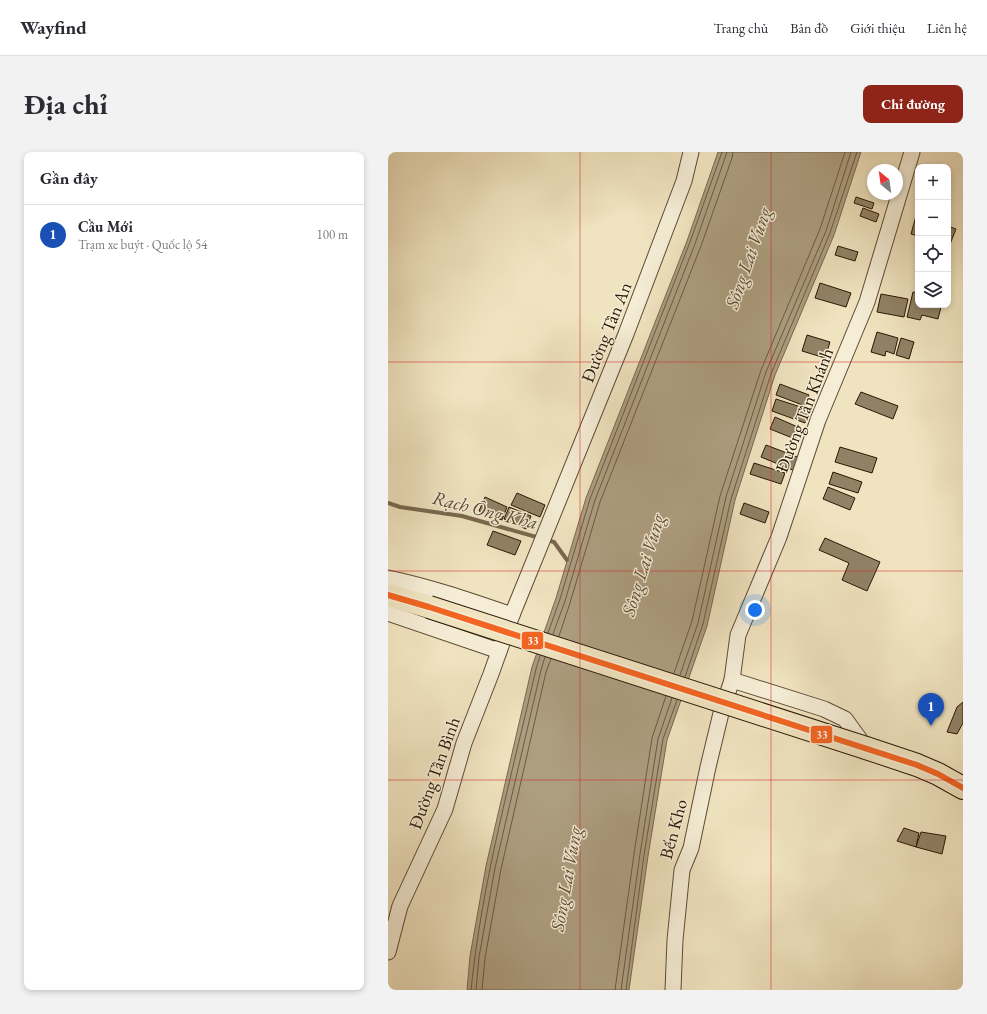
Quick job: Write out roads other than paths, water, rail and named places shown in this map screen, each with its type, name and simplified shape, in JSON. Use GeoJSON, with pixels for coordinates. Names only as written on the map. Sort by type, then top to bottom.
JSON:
{"type":"FeatureCollection","features":[{"type":"Feature","properties":{"kind":"highway"},"geometry":{"type":"LineString","coordinates":[[388,595],[917,765],[938,774],[963,788]]}},
{"type":"Feature","properties":{"kind":"street","name":"Đường Tân An"},"geometry":{"type":"LineString","coordinates":[[512,615],[632,320],[684,181],[691,152]]}},
{"type":"Feature","properties":{"kind":"street","name":"Đường Tân Khánh"},"geometry":{"type":"LineString","coordinates":[[732,680],[738,635],[779,537],[818,420],[867,302],[912,152]]}},
{"type":"Feature","properties":{"kind":"street"},"geometry":{"type":"LineString","coordinates":[[388,578],[416,584],[463,598],[512,615]]}},
{"type":"Feature","properties":{"kind":"street"},"geometry":{"type":"LineString","coordinates":[[388,613],[499,651]]}},
{"type":"Feature","properties":{"kind":"street","name":"Đường Tân Bình"},"geometry":{"type":"LineString","coordinates":[[388,952],[400,906],[444,808],[464,743],[512,615]]}},
{"type":"Feature","properties":{"kind":"street"},"geometry":{"type":"LineString","coordinates":[[732,680],[824,709],[845,719],[866,748]]}},
{"type":"Feature","properties":{"kind":"street","name":"Bến Kho"},"geometry":{"type":"LineString","coordinates":[[672,990],[682,870],[691,848],[721,713],[732,680]]}},
{"type":"Feature","properties":{"kind":"water","name":"Sông Lai Vung"},"geometry":{"type":"Polygon","coordinates":[[[718,152],[861,152],[834,235],[775,375],[735,500],[707,626],[667,740],[648,856],[629,990],[467,990],[470,956],[486,866],[532,667],[556,598],[586,498],[687,241],[718,152]]]}},
{"type":"Feature","properties":{"kind":"waterway","name":"Rạch Ông Kha"},"geometry":{"type":"LineString","coordinates":[[388,503],[400,507],[462,516],[554,542],[567,560]]}},
{"type":"Feature","properties":{"kind":"place","name":"Cầu Mới"},"geometry":{"type":"Point","coordinates":[931,726]}}]}
